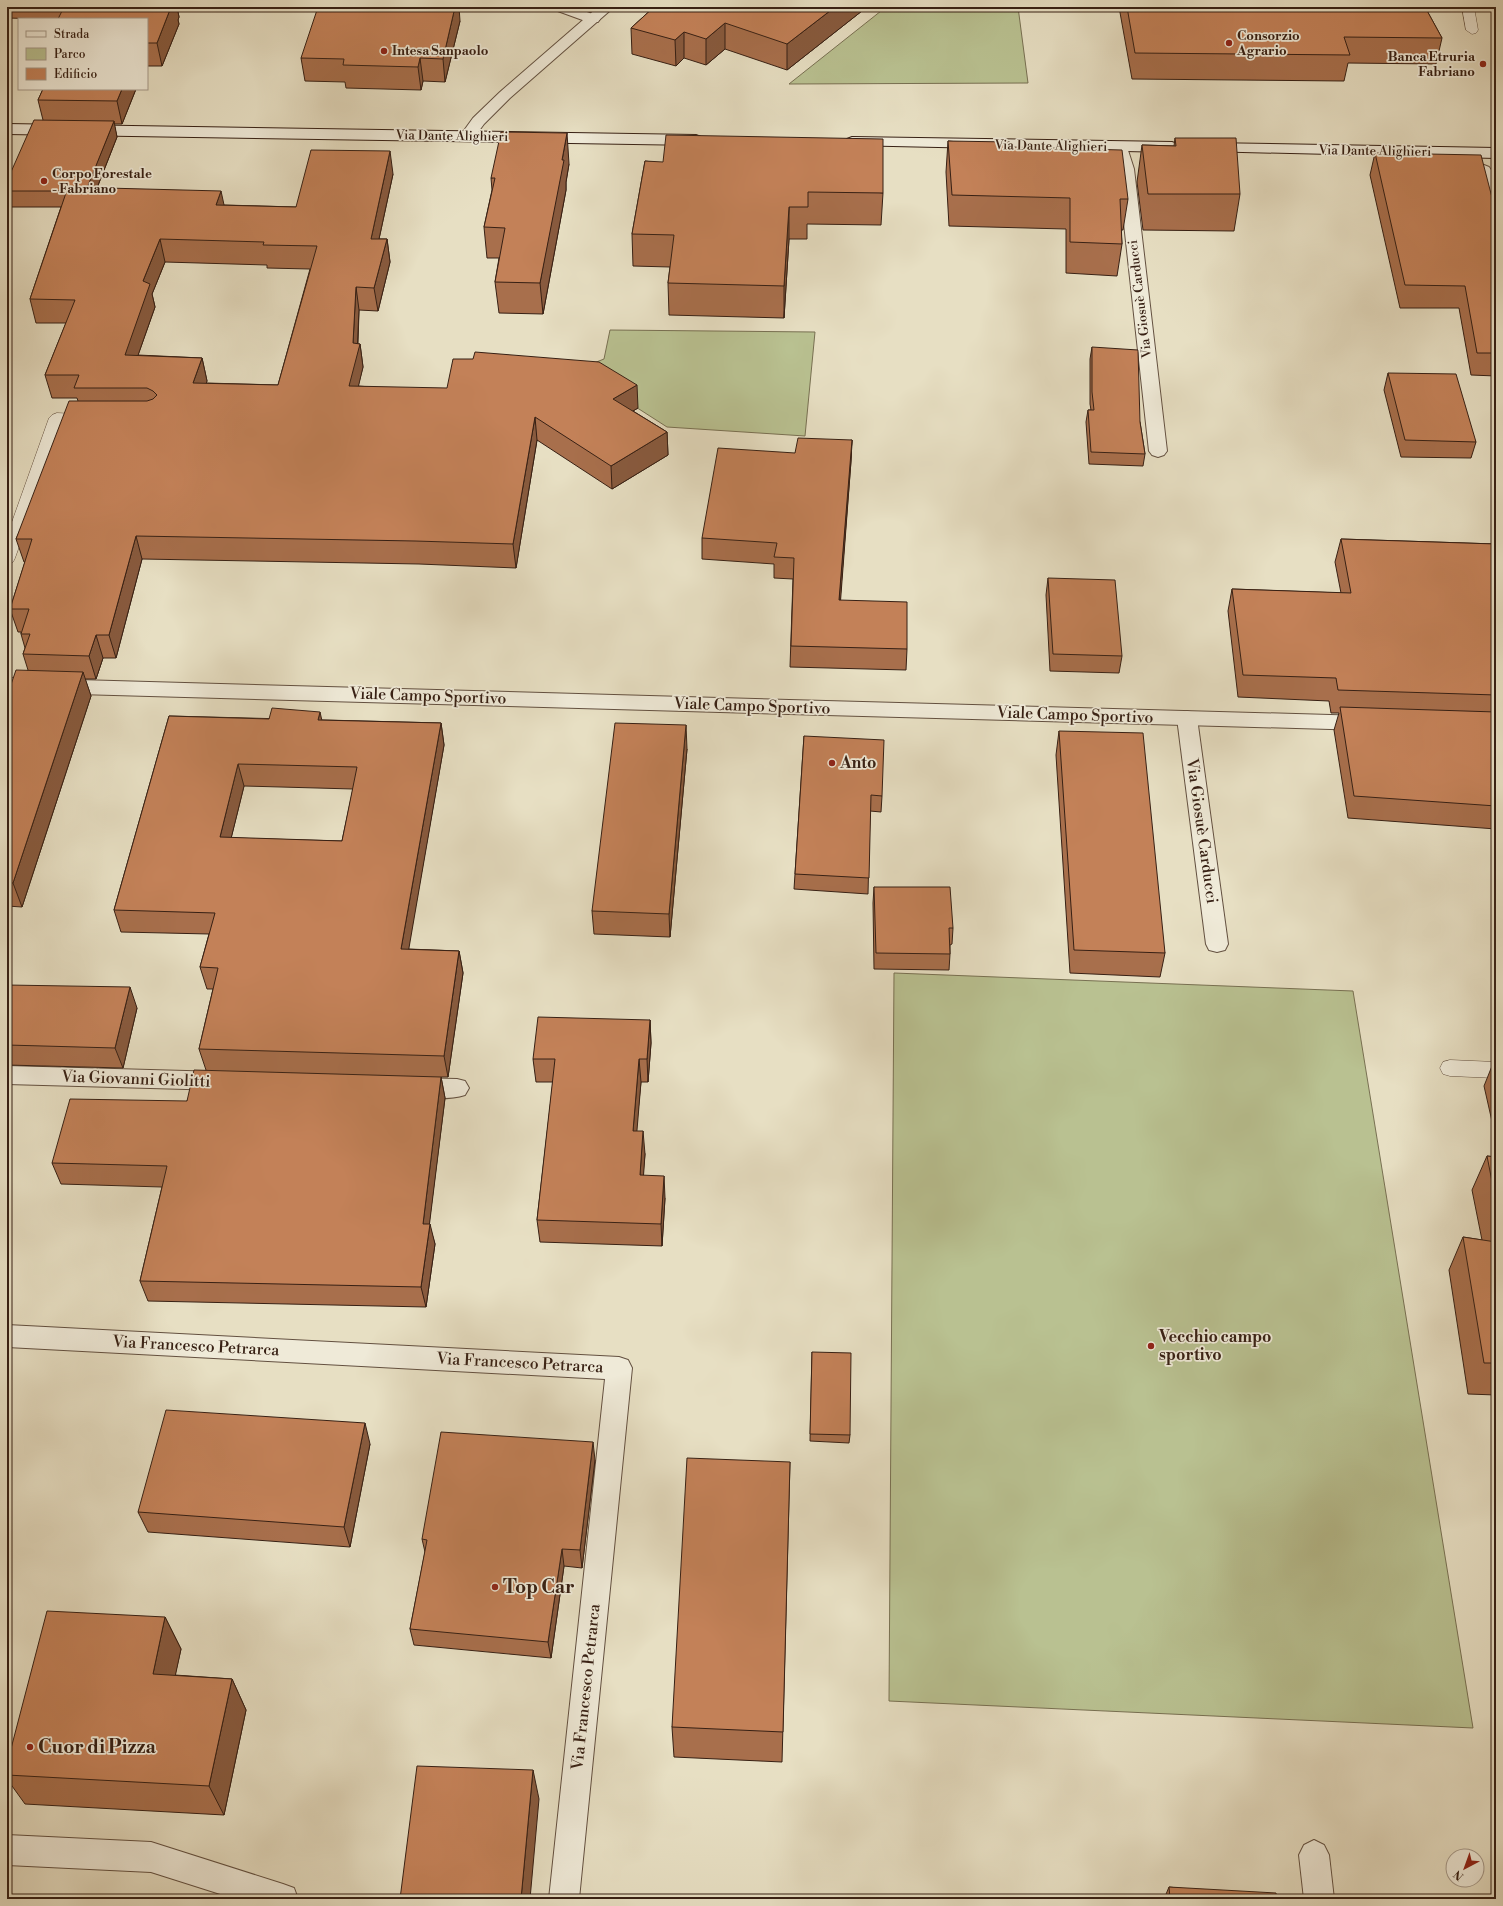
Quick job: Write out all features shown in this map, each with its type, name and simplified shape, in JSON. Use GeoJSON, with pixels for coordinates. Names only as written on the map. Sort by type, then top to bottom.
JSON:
{"type":"FeatureCollection","features":[{"type":"Feature","properties":{"kind":"street"},"geometry":{"type":"LineString","coordinates":[[560,7],[593,19]]}},
{"type":"Feature","properties":{"kind":"street"},"geometry":{"type":"LineString","coordinates":[[468,136],[478,121],[505,95],[607,7]]}},
{"type":"Feature","properties":{"kind":"street","name":"Via Dante Alighieri"},"geometry":{"type":"LineString","coordinates":[[7,129],[711,140]]}},
{"type":"Feature","properties":{"kind":"street","name":"Via Dante Alighieri"},"geometry":{"type":"LineString","coordinates":[[836,142],[1496,153]]}},
{"type":"Feature","properties":{"kind":"street","name":"Via Giosuè Carducci"},"geometry":{"type":"LineString","coordinates":[[1121,147],[1126,169],[1158,451]]}},
{"type":"Feature","properties":{"kind":"street"},"geometry":{"type":"LineString","coordinates":[[1478,152],[1496,211]]}},
{"type":"Feature","properties":{"kind":"street","name":"Viale Campo Sportivo"},"geometry":{"type":"LineString","coordinates":[[7,685],[1385,723]]}},
{"type":"Feature","properties":{"kind":"street","name":"Via Giosuè Carducci"},"geometry":{"type":"LineString","coordinates":[[1187,718],[1217,944]]}},
{"type":"Feature","properties":{"kind":"street","name":"Via Giovanni Giolitti"},"geometry":{"type":"LineString","coordinates":[[7,1075],[244,1082]]}},
{"type":"Feature","properties":{"kind":"street"},"geometry":{"type":"LineString","coordinates":[[394,1086],[457,1088]]}},
{"type":"Feature","properties":{"kind":"street","name":"Via Francesco Petrarca"},"geometry":{"type":"LineString","coordinates":[[7,1336],[619,1368],[564,1899]]}},
{"type":"Feature","properties":{"kind":"street"},"geometry":{"type":"LineString","coordinates":[[7,1850],[150,1857],[283,1899]]}},
{"type":"Feature","properties":{"kind":"street"},"geometry":{"type":"LineString","coordinates":[[1314,1855],[1319,1899]]}},
{"type":"Feature","properties":{"kind":"lane"},"geometry":{"type":"LineString","coordinates":[[1468,7],[1472,30]]}},
{"type":"Feature","properties":{"kind":"lane"},"geometry":{"type":"LineString","coordinates":[[7,558],[57,418],[105,418]]}},
{"type":"Feature","properties":{"kind":"lane"},"geometry":{"type":"LineString","coordinates":[[1450,1068],[1496,1070]]}},
{"type":"Feature","properties":{"kind":"green space"},"geometry":{"type":"Polygon","coordinates":[[[886,7],[1018,7],[1028,83],[789,84],[886,7]]]}},
{"type":"Feature","properties":{"kind":"green space"},"geometry":{"type":"Polygon","coordinates":[[[610,330],[815,332],[805,436],[667,427],[614,393],[571,372],[604,359],[610,330]]]}},
{"type":"Feature","properties":{"kind":"green space","name":"Vecchio campo sportivo"},"geometry":{"type":"Polygon","coordinates":[[[894,973],[1353,991],[1473,1728],[889,1701],[894,973]]]}},
{"type":"Feature","properties":{"kind":"building"},"geometry":{"type":"Polygon","coordinates":[[[64,7],[171,7],[157,43],[148,43],[148,18],[58,18],[64,7]]]}},
{"type":"Feature","properties":{"kind":"building","name":"Intesa Sanpaolo"},"geometry":{"type":"Polygon","coordinates":[[[318,7],[455,7],[443,59],[420,58],[418,67],[343,65],[344,59],[301,58],[318,7]]]}},
{"type":"Feature","properties":{"kind":"building"},"geometry":{"type":"Polygon","coordinates":[[[654,7],[835,7],[787,44],[725,23],[706,39],[684,32],[675,40],[631,28],[654,7]]]}},
{"type":"Feature","properties":{"kind":"building","name":"Consorzio Agrario"},"geometry":{"type":"Polygon","coordinates":[[[1127,7],[1425,7],[1442,38],[1344,37],[1350,55],[1135,53],[1127,7]]]}},
{"type":"Feature","properties":{"kind":"building"},"geometry":{"type":"Polygon","coordinates":[[[43,90],[122,90],[117,101],[38,100],[43,90]]]}},
{"type":"Feature","properties":{"kind":"building"},"geometry":{"type":"Polygon","coordinates":[[[34,120],[114,121],[87,188],[68,187],[66,191],[7,191],[7,181],[34,120]]]}},
{"type":"Feature","properties":{"kind":"building"},"geometry":{"type":"Polygon","coordinates":[[[501,132],[567,133],[562,160],[564,160],[540,283],[495,282],[505,228],[484,227],[495,178],[491,178],[501,132]]]}},
{"type":"Feature","properties":{"kind":"building"},"geometry":{"type":"Polygon","coordinates":[[[666,135],[883,139],[883,193],[808,192],[808,207],[789,207],[784,286],[668,283],[674,235],[632,234],[645,161],[663,162],[666,135]]]}},
{"type":"Feature","properties":{"kind":"building"},"geometry":{"type":"Polygon","coordinates":[[[1175,138],[1236,138],[1240,194],[1148,194],[1142,145],[1176,146],[1175,138]]]}},
{"type":"Feature","properties":{"kind":"building"},"geometry":{"type":"Polygon","coordinates":[[[948,141],[1010,142],[1010,147],[1122,150],[1128,199],[1120,199],[1122,244],[1070,242],[1070,198],[952,195],[948,141]]]}},
{"type":"Feature","properties":{"kind":"building"},"geometry":{"type":"Polygon","coordinates":[[[311,150],[390,151],[371,239],[387,239],[374,288],[356,287],[353,343],[360,344],[349,386],[447,388],[453,359],[473,359],[475,352],[599,362],[637,385],[613,399],[667,432],[611,466],[535,417],[513,544],[136,536],[109,635],[96,635],[89,656],[23,654],[30,634],[21,634],[29,609],[10,609],[32,539],[16,539],[69,401],[147,401],[153,399],[157,395],[147,388],[74,388],[79,375],[45,375],[75,300],[30,299],[68,187],[221,191],[216,205],[296,207],[311,150]],[[160,239],[143,281],[150,284],[125,355],[202,358],[193,383],[278,385],[317,246],[263,245],[264,242],[160,239]]]}},
{"type":"Feature","properties":{"kind":"building"},"geometry":{"type":"Polygon","coordinates":[[[1375,153],[1481,155],[1496,213],[1496,353],[1477,353],[1465,286],[1405,285],[1375,153]]]}},
{"type":"Feature","properties":{"kind":"building"},"geometry":{"type":"Polygon","coordinates":[[[1092,347],[1138,350],[1140,422],[1145,454],[1091,452],[1088,410],[1094,410],[1092,392],[1092,347]]]}},
{"type":"Feature","properties":{"kind":"building"},"geometry":{"type":"Polygon","coordinates":[[[1388,373],[1456,374],[1476,442],[1405,440],[1388,373]]]}},
{"type":"Feature","properties":{"kind":"building"},"geometry":{"type":"Polygon","coordinates":[[[798,438],[852,440],[839,600],[907,602],[907,649],[791,646],[794,558],[774,557],[777,543],[702,538],[718,448],[795,453],[798,438]]]}},
{"type":"Feature","properties":{"kind":"building"},"geometry":{"type":"Polygon","coordinates":[[[1341,539],[1496,544],[1496,695],[1338,690],[1336,678],[1243,675],[1232,589],[1351,593],[1341,539]]]}},
{"type":"Feature","properties":{"kind":"building"},"geometry":{"type":"Polygon","coordinates":[[[1048,578],[1115,580],[1122,656],[1053,654],[1048,578]]]}},
{"type":"Feature","properties":{"kind":"building"},"geometry":{"type":"Polygon","coordinates":[[[16,670],[83,672],[13,883],[7,883],[7,696],[16,670]]]}},
{"type":"Feature","properties":{"kind":"building"},"geometry":{"type":"Polygon","coordinates":[[[1340,707],[1496,712],[1496,806],[1354,796],[1340,707]]]}},
{"type":"Feature","properties":{"kind":"building"},"geometry":{"type":"Polygon","coordinates":[[[272,708],[320,712],[318,720],[441,723],[401,949],[459,951],[444,1056],[199,1049],[218,968],[200,967],[215,913],[114,910],[169,716],[269,719],[272,708]],[[238,764],[220,837],[342,841],[357,767],[238,764]]]}},
{"type":"Feature","properties":{"kind":"building"},"geometry":{"type":"Polygon","coordinates":[[[615,723],[686,725],[669,914],[592,911],[615,723]]]}},
{"type":"Feature","properties":{"kind":"building"},"geometry":{"type":"Polygon","coordinates":[[[1059,731],[1143,733],[1165,953],[1074,950],[1059,731]]]}},
{"type":"Feature","properties":{"kind":"building"},"geometry":{"type":"Polygon","coordinates":[[[804,736],[884,740],[882,796],[871,795],[869,878],[795,874],[804,736]]]}},
{"type":"Feature","properties":{"kind":"building"},"geometry":{"type":"Polygon","coordinates":[[[874,887],[950,887],[953,928],[949,928],[950,954],[876,953],[874,887]]]}},
{"type":"Feature","properties":{"kind":"building"},"geometry":{"type":"Polygon","coordinates":[[[7,985],[130,987],[115,1048],[7,1045],[7,985]]]}},
{"type":"Feature","properties":{"kind":"building"},"geometry":{"type":"Polygon","coordinates":[[[538,1017],[650,1020],[647,1059],[639,1059],[633,1131],[643,1131],[640,1175],[664,1176],[661,1224],[537,1220],[555,1059],[533,1059],[538,1017]]]}},
{"type":"Feature","properties":{"kind":"building"},"geometry":{"type":"Polygon","coordinates":[[[194,1070],[441,1077],[423,1224],[430,1224],[421,1287],[140,1281],[167,1166],[52,1163],[70,1099],[187,1101],[194,1070]]]}},
{"type":"Feature","properties":{"kind":"building"},"geometry":{"type":"Polygon","coordinates":[[[1487,1156],[1496,1157],[1496,1202],[1487,1156]]]}},
{"type":"Feature","properties":{"kind":"building"},"geometry":{"type":"Polygon","coordinates":[[[1463,1237],[1496,1242],[1496,1363],[1484,1363],[1463,1237]]]}},
{"type":"Feature","properties":{"kind":"building"},"geometry":{"type":"Polygon","coordinates":[[[812,1352],[851,1353],[850,1435],[810,1434],[812,1352]]]}},
{"type":"Feature","properties":{"kind":"building"},"geometry":{"type":"Polygon","coordinates":[[[166,1410],[365,1423],[344,1527],[138,1512],[166,1410]]]}},
{"type":"Feature","properties":{"kind":"building"},"geometry":{"type":"Polygon","coordinates":[[[441,1432],[593,1442],[580,1550],[562,1549],[548,1642],[410,1629],[427,1540],[422,1539],[441,1432]]]}},
{"type":"Feature","properties":{"kind":"building"},"geometry":{"type":"Polygon","coordinates":[[[687,1458],[790,1462],[783,1732],[672,1727],[687,1458]]]}},
{"type":"Feature","properties":{"kind":"building"},"geometry":{"type":"Polygon","coordinates":[[[47,1611],[165,1617],[153,1674],[232,1679],[209,1786],[7,1775],[7,1764],[47,1611]]]}},
{"type":"Feature","properties":{"kind":"building"},"geometry":{"type":"Polygon","coordinates":[[[417,1766],[533,1770],[521,1899],[400,1899],[417,1766]]]}},
{"type":"Feature","properties":{"kind":"building"},"geometry":{"type":"Polygon","coordinates":[[[1169,1887],[1276,1893],[1277,1899],[1170,1899],[1169,1887]]]}},
{"type":"Feature","properties":{"kind":"place","name":"Consorzio Agrario"},"geometry":{"type":"Point","coordinates":[1229,43]}},
{"type":"Feature","properties":{"kind":"place","name":"Intesa Sanpaolo"},"geometry":{"type":"Point","coordinates":[384,51]}},
{"type":"Feature","properties":{"kind":"place","name":"Banca Etruria Fabriano"},"geometry":{"type":"Point","coordinates":[1483,64]}},
{"type":"Feature","properties":{"kind":"place","name":"Corpo Forestale - Fabriano"},"geometry":{"type":"Point","coordinates":[44,181]}},
{"type":"Feature","properties":{"kind":"place","name":"Anto"},"geometry":{"type":"Point","coordinates":[832,763]}},
{"type":"Feature","properties":{"kind":"place","name":"Vecchio campo sportivo"},"geometry":{"type":"Point","coordinates":[1151,1346]}},
{"type":"Feature","properties":{"kind":"place","name":"Top Car"},"geometry":{"type":"Point","coordinates":[495,1587]}},
{"type":"Feature","properties":{"kind":"place","name":"Cuor di Pizza"},"geometry":{"type":"Point","coordinates":[30,1747]}}]}
